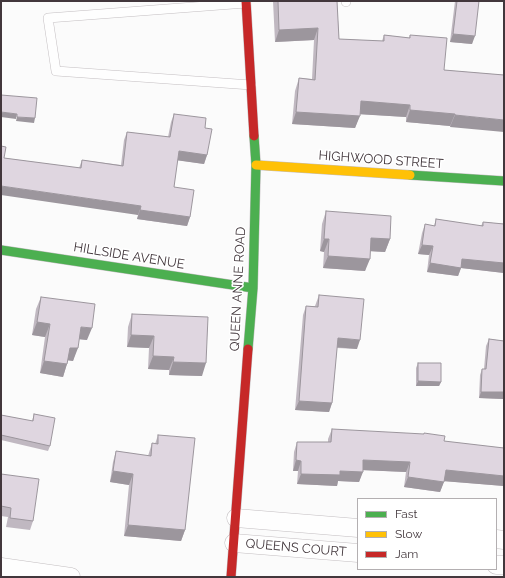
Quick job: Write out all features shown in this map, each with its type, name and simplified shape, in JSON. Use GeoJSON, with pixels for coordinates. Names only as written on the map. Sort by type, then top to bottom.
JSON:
{"type":"FeatureCollection","features":[{"type":"Feature","properties":{"kind":"street","name":"QUEEN ANNE ROAD"},"geometry":{"type":"LineString","coordinates":[[231,577],[253,288],[256,165],[246,2]]}},
{"type":"Feature","properties":{"kind":"street","name":"HIGHWOOD STREET"},"geometry":{"type":"LineString","coordinates":[[256,165],[504,181]]}},
{"type":"Feature","properties":{"kind":"street","name":"HILLSIDE AVENUE"},"geometry":{"type":"LineString","coordinates":[[1,250],[253,288]]}},
{"type":"Feature","properties":{"kind":"street","name":"QUEENS COURT"},"geometry":{"type":"LineString","coordinates":[[236,518],[357,528]]}},
{"type":"Feature","properties":{"kind":"street","name":"QUEENS COURT"},"geometry":{"type":"LineString","coordinates":[[234,543],[357,553]]}},
{"type":"Feature","properties":{"kind":"street"},"geometry":{"type":"LineString","coordinates":[[1,567],[72,577]]}},
{"type":"Feature","properties":{"kind":"lane"},"geometry":{"type":"LineString","coordinates":[[246,2],[48,18],[56,71],[251,85]]}},
{"type":"Feature","properties":{"kind":"building"},"geometry":{"type":"Polygon","coordinates":[[[278,1],[337,1],[339,39],[384,41],[384,35],[410,38],[410,35],[447,38],[444,70],[504,75],[504,120],[410,110],[410,105],[361,101],[360,116],[296,112],[299,78],[315,80],[318,28],[279,30],[278,1]]]}},
{"type":"Feature","properties":{"kind":"building"},"geometry":{"type":"Polygon","coordinates":[[[457,1],[479,1],[475,36],[453,34],[457,1]]]}},
{"type":"Feature","properties":{"kind":"building"},"geometry":{"type":"Polygon","coordinates":[[[1,95],[37,98],[35,118],[17,117],[17,114],[1,112],[1,95]]]}},
{"type":"Feature","properties":{"kind":"building"},"geometry":{"type":"Polygon","coordinates":[[[174,114],[206,118],[205,128],[212,129],[207,155],[179,151],[174,187],[194,190],[190,217],[140,210],[141,206],[1,186],[1,146],[6,147],[4,158],[81,168],[82,160],[123,166],[127,132],[170,137],[174,114]]]}},
{"type":"Feature","properties":{"kind":"building"},"geometry":{"type":"Polygon","coordinates":[[[326,211],[391,216],[390,239],[371,238],[370,259],[328,256],[329,239],[324,239],[326,211]]]}},
{"type":"Feature","properties":{"kind":"building"},"geometry":{"type":"Polygon","coordinates":[[[436,219],[483,226],[483,222],[504,224],[504,263],[462,259],[461,268],[430,263],[433,246],[422,245],[425,224],[435,226],[436,219]]]}},
{"type":"Feature","properties":{"kind":"building"},"geometry":{"type":"Polygon","coordinates":[[[319,295],[364,299],[360,340],[338,338],[332,403],[299,401],[306,306],[318,307],[319,295]]]}},
{"type":"Feature","properties":{"kind":"building"},"geometry":{"type":"Polygon","coordinates":[[[41,297],[95,304],[92,328],[81,327],[78,348],[70,348],[67,364],[44,361],[50,324],[37,322],[41,297]]]}},
{"type":"Feature","properties":{"kind":"building"},"geometry":{"type":"Polygon","coordinates":[[[132,314],[208,317],[206,363],[173,362],[174,357],[153,356],[154,336],[131,335],[132,314]]]}},
{"type":"Feature","properties":{"kind":"building"},"geometry":{"type":"Polygon","coordinates":[[[489,339],[504,341],[504,392],[481,392],[482,369],[486,369],[489,339]]]}},
{"type":"Feature","properties":{"kind":"building"},"geometry":{"type":"Polygon","coordinates":[[[418,363],[441,363],[441,382],[418,381],[418,363]]]}},
{"type":"Feature","properties":{"kind":"building"},"geometry":{"type":"Polygon","coordinates":[[[34,414],[55,418],[50,446],[1,435],[1,415],[33,421],[34,414]]]}},
{"type":"Feature","properties":{"kind":"building"},"geometry":{"type":"Polygon","coordinates":[[[332,429],[424,433],[445,436],[444,441],[504,448],[504,476],[446,470],[444,482],[408,477],[410,462],[363,460],[363,472],[340,471],[340,475],[301,474],[301,461],[296,460],[297,442],[331,442],[332,429]]]}},
{"type":"Feature","properties":{"kind":"building"},"geometry":{"type":"Polygon","coordinates":[[[158,435],[195,438],[185,530],[128,525],[133,474],[113,471],[116,451],[151,456],[152,443],[158,444],[158,435]]]}},
{"type":"Feature","properties":{"kind":"building"},"geometry":{"type":"Polygon","coordinates":[[[1,474],[39,479],[33,521],[10,518],[11,508],[1,506],[1,474]]]}},
{"type":"Feature","properties":{"kind":"traffic: fast"},"geometry":{"type":"LineString","coordinates":[[248,349],[253,288],[256,165],[254,136]]}},
{"type":"Feature","properties":{"kind":"traffic: fast"},"geometry":{"type":"LineString","coordinates":[[410,175],[504,181]]}},
{"type":"Feature","properties":{"kind":"traffic: fast"},"geometry":{"type":"LineString","coordinates":[[1,250],[253,288]]}},
{"type":"Feature","properties":{"kind":"traffic: slow"},"geometry":{"type":"LineString","coordinates":[[256,165],[410,175]]}},
{"type":"Feature","properties":{"kind":"traffic: jam"},"geometry":{"type":"LineString","coordinates":[[246,1],[254,136]]}},
{"type":"Feature","properties":{"kind":"traffic: jam"},"geometry":{"type":"LineString","coordinates":[[231,577],[248,349]]}}]}
